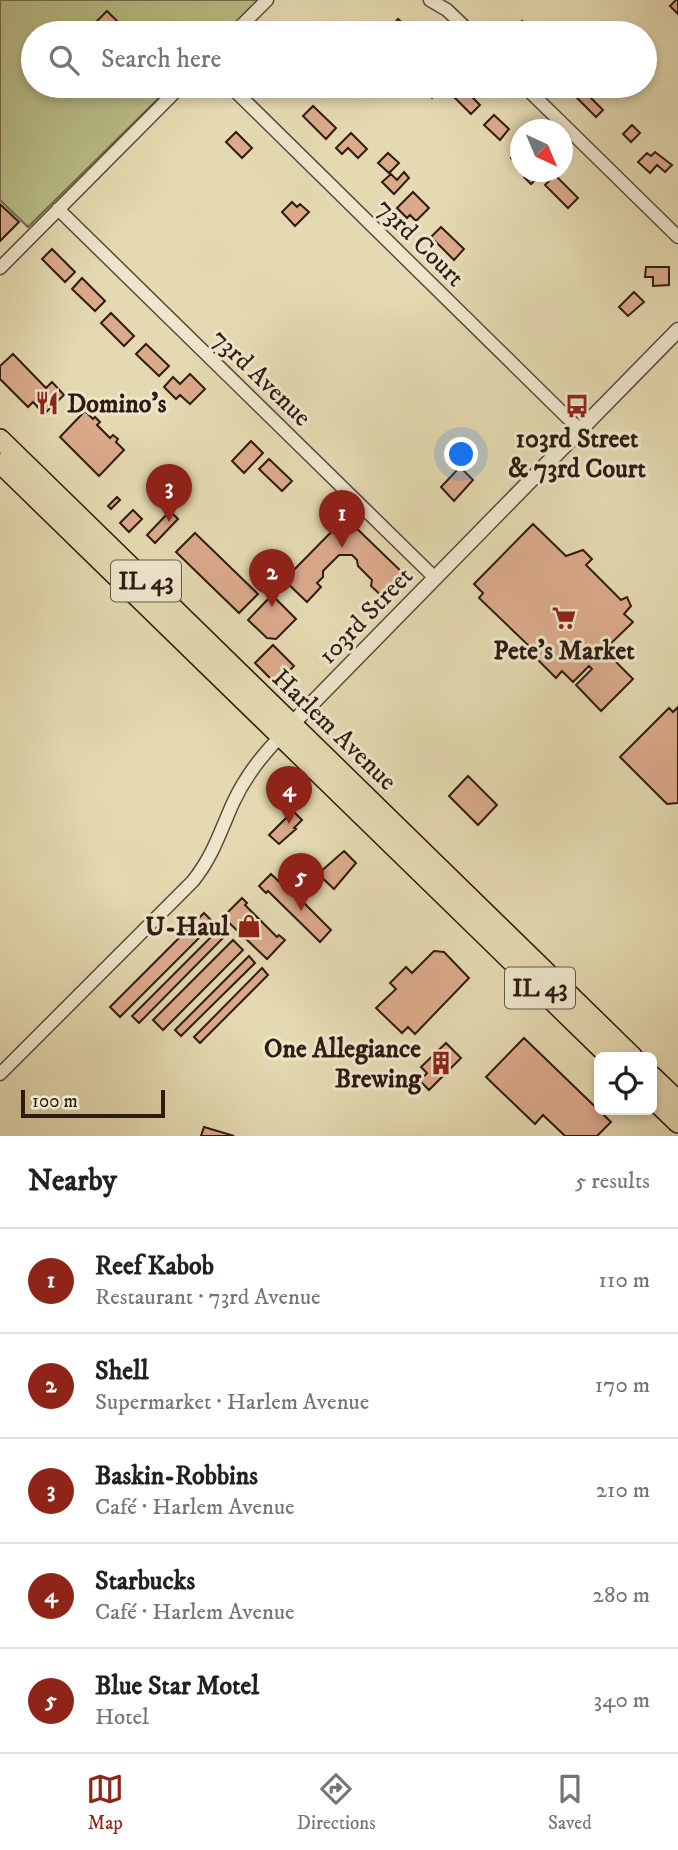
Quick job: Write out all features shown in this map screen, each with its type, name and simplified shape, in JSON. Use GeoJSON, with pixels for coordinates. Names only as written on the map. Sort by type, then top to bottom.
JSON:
{"type":"FeatureCollection","features":[{"type":"Feature","properties":{"kind":"main road","name":"Harlem Avenue"},"geometry":{"type":"LineString","coordinates":[[0,439],[605,1052]]}},
{"type":"Feature","properties":{"kind":"main road","name":"Harlem Avenue"},"geometry":{"type":"LineString","coordinates":[[0,463],[628,1052]]}},
{"type":"Feature","properties":{"kind":"main road"},"geometry":{"type":"LineString","coordinates":[[657,1081],[678,1101]]}},
{"type":"Feature","properties":{"kind":"main road"},"geometry":{"type":"LineString","coordinates":[[657,1103],[678,1123]]}},
{"type":"Feature","properties":{"kind":"street"},"geometry":{"type":"LineString","coordinates":[[246,21],[267,0]]}},
{"type":"Feature","properties":{"kind":"street"},"geometry":{"type":"LineString","coordinates":[[430,0],[458,21]]}},
{"type":"Feature","properties":{"kind":"street"},"geometry":{"type":"LineString","coordinates":[[0,268],[169,98]]}},
{"type":"Feature","properties":{"kind":"street","name":"73rd Court"},"geometry":{"type":"LineString","coordinates":[[242,98],[580,430]]}},
{"type":"Feature","properties":{"kind":"street"},"geometry":{"type":"LineString","coordinates":[[536,98],[678,237]]}},
{"type":"Feature","properties":{"kind":"street","name":"73rd Avenue"},"geometry":{"type":"LineString","coordinates":[[58,209],[435,578]]}},
{"type":"Feature","properties":{"kind":"street","name":"103rd Street"},"geometry":{"type":"LineString","coordinates":[[0,1074],[193,881],[214,853],[233,803],[253,766],[678,330]]}},
{"type":"Feature","properties":{"kind":"green space"},"geometry":{"type":"Polygon","coordinates":[[[0,0],[258,0],[237,21],[21,21],[21,98],[159,98],[28,227],[0,200],[0,0]]]}},
{"type":"Feature","properties":{"kind":"building"},"geometry":{"type":"Polygon","coordinates":[[[678,0],[678,14],[670,6],[678,0]]]}},
{"type":"Feature","properties":{"kind":"building"},"geometry":{"type":"Polygon","coordinates":[[[107,11],[117,21],[97,21],[107,11]]]}},
{"type":"Feature","properties":{"kind":"building"},"geometry":{"type":"Polygon","coordinates":[[[455,98],[473,98],[480,105],[471,114],[455,98]]]}},
{"type":"Feature","properties":{"kind":"building"},"geometry":{"type":"Polygon","coordinates":[[[577,98],[591,98],[603,110],[596,117],[577,98]]]}},
{"type":"Feature","properties":{"kind":"building"},"geometry":{"type":"Polygon","coordinates":[[[313,106],[336,128],[326,139],[303,116],[313,106]]]}},
{"type":"Feature","properties":{"kind":"building"},"geometry":{"type":"Polygon","coordinates":[[[494,115],[509,129],[500,140],[484,125],[494,115]]]}},
{"type":"Feature","properties":{"kind":"building"},"geometry":{"type":"Polygon","coordinates":[[[632,125],[640,133],[631,142],[623,134],[632,125]]]}},
{"type":"Feature","properties":{"kind":"building"},"geometry":{"type":"Polygon","coordinates":[[[236,132],[252,148],[242,158],[226,142],[236,132]]]}},
{"type":"Feature","properties":{"kind":"building"},"geometry":{"type":"Polygon","coordinates":[[[351,133],[367,149],[358,158],[348,148],[342,154],[336,148],[351,133]]]}},
{"type":"Feature","properties":{"kind":"building"},"geometry":{"type":"Polygon","coordinates":[[[655,152],[672,165],[665,172],[657,165],[650,173],[638,162],[647,153],[651,156],[655,152]]]}},
{"type":"Feature","properties":{"kind":"building"},"geometry":{"type":"Polygon","coordinates":[[[388,153],[399,163],[389,173],[378,163],[388,153]]]}},
{"type":"Feature","properties":{"kind":"building"},"geometry":{"type":"Polygon","coordinates":[[[404,172],[409,178],[394,194],[382,182],[391,174],[397,180],[404,172]]]}},
{"type":"Feature","properties":{"kind":"building"},"geometry":{"type":"Polygon","coordinates":[[[548,182],[562,182],[578,198],[568,208],[545,185],[548,182]]]}},
{"type":"Feature","properties":{"kind":"building"},"geometry":{"type":"Polygon","coordinates":[[[413,192],[429,208],[416,221],[410,215],[407,218],[397,208],[413,192]]]}},
{"type":"Feature","properties":{"kind":"building"},"geometry":{"type":"Polygon","coordinates":[[[292,202],[297,207],[300,204],[309,212],[295,226],[282,212],[292,202]]]}},
{"type":"Feature","properties":{"kind":"building"},"geometry":{"type":"Polygon","coordinates":[[[0,204],[19,222],[0,241],[0,204]]]}},
{"type":"Feature","properties":{"kind":"building"},"geometry":{"type":"Polygon","coordinates":[[[441,227],[464,249],[454,260],[431,237],[441,227]]]}},
{"type":"Feature","properties":{"kind":"building"},"geometry":{"type":"Polygon","coordinates":[[[52,249],[75,272],[65,282],[42,259],[52,249]]]}},
{"type":"Feature","properties":{"kind":"building"},"geometry":{"type":"Polygon","coordinates":[[[646,267],[669,267],[669,285],[653,286],[653,277],[645,277],[646,267]]]}},
{"type":"Feature","properties":{"kind":"building"},"geometry":{"type":"Polygon","coordinates":[[[82,278],[105,301],[95,311],[72,289],[82,278]]]}},
{"type":"Feature","properties":{"kind":"building"},"geometry":{"type":"Polygon","coordinates":[[[634,292],[644,302],[628,316],[619,307],[634,292]]]}},
{"type":"Feature","properties":{"kind":"building"},"geometry":{"type":"Polygon","coordinates":[[[111,313],[134,336],[124,346],[101,323],[111,313]]]}},
{"type":"Feature","properties":{"kind":"building"},"geometry":{"type":"Polygon","coordinates":[[[146,344],[169,366],[159,376],[136,354],[146,344]]]}},
{"type":"Feature","properties":{"kind":"building"},"geometry":{"type":"Polygon","coordinates":[[[13,354],[46,388],[52,382],[64,395],[44,414],[33,402],[28,407],[0,379],[0,366],[13,354]]]}},
{"type":"Feature","properties":{"kind":"building"},"geometry":{"type":"Polygon","coordinates":[[[190,374],[205,389],[190,404],[180,395],[176,399],[164,387],[173,377],[180,384],[190,374]]]}},
{"type":"Feature","properties":{"kind":"building"},"geometry":{"type":"Polygon","coordinates":[[[85,411],[100,422],[97,425],[110,438],[113,435],[118,439],[116,442],[124,450],[99,476],[60,437],[85,411]]]}},
{"type":"Feature","properties":{"kind":"building"},"geometry":{"type":"Polygon","coordinates":[[[251,441],[263,453],[244,473],[232,461],[251,441]]]}},
{"type":"Feature","properties":{"kind":"building"},"geometry":{"type":"Polygon","coordinates":[[[269,459],[292,481],[282,491],[259,469],[269,459]]]}},
{"type":"Feature","properties":{"kind":"building"},"geometry":{"type":"Polygon","coordinates":[[[171,466],[183,479],[173,489],[160,475],[171,466]]]}},
{"type":"Feature","properties":{"kind":"building"},"geometry":{"type":"Polygon","coordinates":[[[460,467],[473,480],[454,501],[441,487],[460,467]]]}},
{"type":"Feature","properties":{"kind":"building"},"geometry":{"type":"Polygon","coordinates":[[[117,497],[120,500],[111,509],[108,506],[117,497]]]}},
{"type":"Feature","properties":{"kind":"building"},"geometry":{"type":"Polygon","coordinates":[[[133,510],[142,519],[129,532],[120,523],[133,510]]]}},
{"type":"Feature","properties":{"kind":"building"},"geometry":{"type":"Polygon","coordinates":[[[170,511],[178,519],[155,543],[147,535],[170,511]]]}},
{"type":"Feature","properties":{"kind":"building"},"geometry":{"type":"Polygon","coordinates":[[[342,521],[349,521],[406,576],[384,598],[371,586],[372,580],[358,566],[352,555],[339,555],[323,571],[323,577],[317,583],[321,587],[307,602],[284,580],[342,521]]]}},
{"type":"Feature","properties":{"kind":"building","name":"Pete's Market"},"geometry":{"type":"Polygon","coordinates":[[[533,524],[566,556],[583,550],[592,559],[586,565],[621,600],[627,597],[631,606],[624,614],[633,622],[604,650],[633,679],[601,711],[576,685],[592,669],[589,666],[573,682],[562,671],[556,678],[527,649],[528,645],[479,598],[483,593],[474,584],[533,524]]]}},
{"type":"Feature","properties":{"kind":"building"},"geometry":{"type":"Polygon","coordinates":[[[195,533],[258,594],[239,613],[176,552],[195,533]]]}},
{"type":"Feature","properties":{"kind":"building"},"geometry":{"type":"Polygon","coordinates":[[[272,595],[296,619],[276,639],[267,638],[248,620],[272,595]]]}},
{"type":"Feature","properties":{"kind":"building"},"geometry":{"type":"Polygon","coordinates":[[[273,645],[294,666],[276,684],[255,663],[273,645]]]}},
{"type":"Feature","properties":{"kind":"building"},"geometry":{"type":"Polygon","coordinates":[[[678,707],[678,803],[667,804],[620,757],[669,708],[673,712],[678,707]]]}},
{"type":"Feature","properties":{"kind":"building"},"geometry":{"type":"Polygon","coordinates":[[[468,776],[497,805],[478,825],[449,796],[468,776]]]}},
{"type":"Feature","properties":{"kind":"building"},"geometry":{"type":"Polygon","coordinates":[[[293,811],[302,820],[279,844],[269,835],[293,811]]]}},
{"type":"Feature","properties":{"kind":"building"},"geometry":{"type":"Polygon","coordinates":[[[344,851],[356,863],[334,889],[318,874],[344,851]]]}},
{"type":"Feature","properties":{"kind":"building"},"geometry":{"type":"Polygon","coordinates":[[[271,874],[331,930],[320,942],[268,891],[266,893],[259,886],[271,874]]]}},
{"type":"Feature","properties":{"kind":"building","name":"U-Haul"},"geometry":{"type":"Polygon","coordinates":[[[242,898],[247,903],[245,905],[277,937],[279,935],[285,940],[267,959],[223,917],[242,898]]]}},
{"type":"Feature","properties":{"kind":"building"},"geometry":{"type":"Polygon","coordinates":[[[204,913],[214,923],[120,1017],[110,1007],[204,913]]]}},
{"type":"Feature","properties":{"kind":"building"},"geometry":{"type":"Polygon","coordinates":[[[220,928],[226,935],[139,1023],[132,1016],[220,928]]]}},
{"type":"Feature","properties":{"kind":"building"},"geometry":{"type":"Polygon","coordinates":[[[233,940],[243,950],[163,1030],[153,1020],[233,940]]]}},
{"type":"Feature","properties":{"kind":"building"},"geometry":{"type":"Polygon","coordinates":[[[434,951],[444,952],[469,978],[415,1034],[408,1027],[402,1033],[376,1008],[396,989],[390,983],[406,967],[412,973],[434,951]]]}},
{"type":"Feature","properties":{"kind":"building"},"geometry":{"type":"Polygon","coordinates":[[[249,956],[255,963],[181,1036],[175,1030],[249,956]]]}},
{"type":"Feature","properties":{"kind":"building"},"geometry":{"type":"Polygon","coordinates":[[[262,968],[268,975],[200,1043],[194,1037],[262,968]]]}},
{"type":"Feature","properties":{"kind":"building"},"geometry":{"type":"Polygon","coordinates":[[[524,1038],[594,1106],[594,1115],[604,1115],[611,1122],[597,1136],[565,1136],[543,1115],[535,1124],[486,1077],[524,1038]]]}},
{"type":"Feature","properties":{"kind":"building","name":"One Allegiance Brewing"},"geometry":{"type":"Polygon","coordinates":[[[446,1043],[461,1058],[429,1090],[420,1081],[427,1073],[421,1067],[446,1043]]]}},
{"type":"Feature","properties":{"kind":"building"},"geometry":{"type":"Polygon","coordinates":[[[204,1127],[234,1136],[201,1136],[204,1127]]]}},
{"type":"Feature","properties":{"kind":"place","name":"Domino's"},"geometry":{"type":"Point","coordinates":[47,403]}},
{"type":"Feature","properties":{"kind":"place","name":"103rd Street & 73rd Court"},"geometry":{"type":"Point","coordinates":[577,406]}},
{"type":"Feature","properties":{"kind":"place","name":"Baskin-Robbins"},"geometry":{"type":"Point","coordinates":[169,522]}},
{"type":"Feature","properties":{"kind":"place","name":"Reef Kabob"},"geometry":{"type":"Point","coordinates":[342,548]}},
{"type":"Feature","properties":{"kind":"place","name":"Shell"},"geometry":{"type":"Point","coordinates":[272,607]}},
{"type":"Feature","properties":{"kind":"place","name":"Pete's Market"},"geometry":{"type":"Point","coordinates":[564,618]}},
{"type":"Feature","properties":{"kind":"place","name":"Starbucks"},"geometry":{"type":"Point","coordinates":[289,824]}},
{"type":"Feature","properties":{"kind":"place","name":"Blue Star Motel"},"geometry":{"type":"Point","coordinates":[301,911]}},
{"type":"Feature","properties":{"kind":"place","name":"U-Haul"},"geometry":{"type":"Point","coordinates":[249,926]}},
{"type":"Feature","properties":{"kind":"place","name":"One Allegiance Brewing"},"geometry":{"type":"Point","coordinates":[441,1063]}}]}
